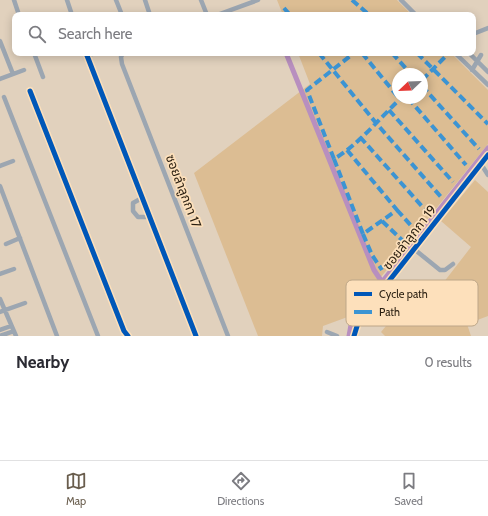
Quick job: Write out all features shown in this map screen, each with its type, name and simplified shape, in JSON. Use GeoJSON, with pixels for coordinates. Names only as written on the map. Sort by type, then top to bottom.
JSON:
{"type":"FeatureCollection","features":[{"type":"Feature","properties":{"kind":"street"},"geometry":{"type":"LineString","coordinates":[[14,0],[18,12]]}},
{"type":"Feature","properties":{"kind":"street"},"geometry":{"type":"LineString","coordinates":[[67,0],[71,12]]}},
{"type":"Feature","properties":{"kind":"street"},"geometry":{"type":"LineString","coordinates":[[116,0],[121,12]]}},
{"type":"Feature","properties":{"kind":"street"},"geometry":{"type":"LineString","coordinates":[[145,0],[149,12]]}},
{"type":"Feature","properties":{"kind":"street"},"geometry":{"type":"LineString","coordinates":[[201,0],[206,12]]}},
{"type":"Feature","properties":{"kind":"street"},"geometry":{"type":"LineString","coordinates":[[225,12],[256,0]]}},
{"type":"Feature","properties":{"kind":"street"},"geometry":{"type":"LineString","coordinates":[[401,0],[413,12]]}},
{"type":"Feature","properties":{"kind":"street"},"geometry":{"type":"LineString","coordinates":[[476,33],[488,28]]}},
{"type":"Feature","properties":{"kind":"street"},"geometry":{"type":"LineString","coordinates":[[0,40],[13,74]]}},
{"type":"Feature","properties":{"kind":"street"},"geometry":{"type":"LineString","coordinates":[[472,70],[481,55]]}},
{"type":"Feature","properties":{"kind":"street"},"geometry":{"type":"LineString","coordinates":[[35,56],[43,76]]}},
{"type":"Feature","properties":{"kind":"street"},"geometry":{"type":"LineString","coordinates":[[87,56],[196,336]]}},
{"type":"Feature","properties":{"kind":"street","name":"ซอยลำลูกกา 17"},"geometry":{"type":"LineString","coordinates":[[122,56],[122,64],[228,336]]}},
{"type":"Feature","properties":{"kind":"street"},"geometry":{"type":"LineString","coordinates":[[458,56],[488,85]]}},
{"type":"Feature","properties":{"kind":"street"},"geometry":{"type":"LineString","coordinates":[[472,56],[488,72]]}},
{"type":"Feature","properties":{"kind":"street"},"geometry":{"type":"LineString","coordinates":[[0,79],[24,70]]}},
{"type":"Feature","properties":{"kind":"street"},"geometry":{"type":"LineString","coordinates":[[30,91],[124,331],[128,336]]}},
{"type":"Feature","properties":{"kind":"street"},"geometry":{"type":"LineString","coordinates":[[4,97],[98,336]]}},
{"type":"Feature","properties":{"kind":"street","name":"ซอยลำลูกกา 19"},"geometry":{"type":"LineString","coordinates":[[389,280],[488,155]]}},
{"type":"Feature","properties":{"kind":"street"},"geometry":{"type":"LineString","coordinates":[[0,166],[13,161]]}},
{"type":"Feature","properties":{"kind":"street"},"geometry":{"type":"LineString","coordinates":[[481,164],[488,175]]}},
{"type":"Feature","properties":{"kind":"street"},"geometry":{"type":"LineString","coordinates":[[0,186],[58,336]]}},
{"type":"Feature","properties":{"kind":"street"},"geometry":{"type":"LineString","coordinates":[[142,198],[133,203],[133,211],[138,217],[149,217]]}},
{"type":"Feature","properties":{"kind":"street"},"geometry":{"type":"LineString","coordinates":[[6,244],[20,238]]}},
{"type":"Feature","properties":{"kind":"street"},"geometry":{"type":"LineString","coordinates":[[414,249],[440,270],[445,270],[453,264]]}},
{"type":"Feature","properties":{"kind":"street"},"geometry":{"type":"LineString","coordinates":[[0,274],[14,269]]}},
{"type":"Feature","properties":{"kind":"street"},"geometry":{"type":"LineString","coordinates":[[0,298],[2,311],[15,334],[0,336]]}},
{"type":"Feature","properties":{"kind":"street"},"geometry":{"type":"LineString","coordinates":[[2,311],[25,303]]}},
{"type":"Feature","properties":{"kind":"street"},"geometry":{"type":"LineString","coordinates":[[0,330],[11,326]]}},
{"type":"Feature","properties":{"kind":"street","name":"ซอยลำลูกกา 19"},"geometry":{"type":"LineString","coordinates":[[354,336],[357,326]]}},
{"type":"Feature","properties":{"kind":"street"},"geometry":{"type":"LineString","coordinates":[[328,332],[337,336]]}},
{"type":"Feature","properties":{"kind":"shaded area"},"geometry":{"type":"Polygon","coordinates":[[[277,0],[397,0],[409,12],[282,12],[277,0]]]}},
{"type":"Feature","properties":{"kind":"shaded area"},"geometry":{"type":"Polygon","coordinates":[[[299,56],[454,56],[488,90],[488,144],[379,280],[346,280],[346,318],[323,326],[322,336],[258,336],[194,173],[310,84],[299,56]]]}},
{"type":"Feature","properties":{"kind":"shaded area"},"geometry":{"type":"Polygon","coordinates":[[[475,180],[488,192],[488,316],[478,320],[478,280],[445,280],[471,247],[441,221],[475,180]]]}},
{"type":"Feature","properties":{"kind":"shaded area"},"geometry":{"type":"Polygon","coordinates":[[[386,326],[468,326],[471,336],[385,336],[381,332],[386,326]]]}},
{"type":"Feature","properties":{"kind":"waterway"},"geometry":{"type":"LineString","coordinates":[[287,56],[374,270],[381,280]]}},
{"type":"Feature","properties":{"kind":"waterway"},"geometry":{"type":"LineString","coordinates":[[384,280],[488,148]]}},
{"type":"Feature","properties":{"kind":"waterway"},"geometry":{"type":"LineString","coordinates":[[349,336],[351,326]]}},
{"type":"Feature","properties":{"kind":"marked path"},"geometry":{"type":"LineString","coordinates":[[352,0],[366,12]]}},
{"type":"Feature","properties":{"kind":"marked path"},"geometry":{"type":"LineString","coordinates":[[284,8],[287,12]]}},
{"type":"Feature","properties":{"kind":"marked path"},"geometry":{"type":"LineString","coordinates":[[321,56],[376,123],[441,197]]}},
{"type":"Feature","properties":{"kind":"marked path"},"geometry":{"type":"LineString","coordinates":[[334,159],[307,90],[350,56]]}},
{"type":"Feature","properties":{"kind":"marked path"},"geometry":{"type":"LineString","coordinates":[[364,56],[392,90]]}},
{"type":"Feature","properties":{"kind":"marked path"},"geometry":{"type":"LineString","coordinates":[[395,56],[406,68]]}},
{"type":"Feature","properties":{"kind":"marked path"},"geometry":{"type":"LineString","coordinates":[[420,56],[488,124]]}},
{"type":"Feature","properties":{"kind":"marked path"},"geometry":{"type":"LineString","coordinates":[[428,74],[446,56]]}},
{"type":"Feature","properties":{"kind":"marked path"},"geometry":{"type":"LineString","coordinates":[[428,93],[479,149]]}},
{"type":"Feature","properties":{"kind":"marked path"},"geometry":{"type":"LineString","coordinates":[[347,150],[397,210],[363,234],[334,159],[360,139],[395,104]]}},
{"type":"Feature","properties":{"kind":"marked path"},"geometry":{"type":"LineString","coordinates":[[413,104],[466,165]]}},
{"type":"Feature","properties":{"kind":"marked path"},"geometry":{"type":"LineString","coordinates":[[389,110],[453,182]]}},
{"type":"Feature","properties":{"kind":"marked path"},"geometry":{"type":"LineString","coordinates":[[360,137],[428,213]]}},
{"type":"Feature","properties":{"kind":"marked path"},"geometry":{"type":"LineString","coordinates":[[397,210],[415,230]]}},
{"type":"Feature","properties":{"kind":"marked path"},"geometry":{"type":"LineString","coordinates":[[382,221],[403,241]]}},
{"type":"Feature","properties":{"kind":"marked path"},"geometry":{"type":"LineString","coordinates":[[363,234],[372,255],[382,270]]}},
{"type":"Feature","properties":{"kind":"cycle path"},"geometry":{"type":"LineString","coordinates":[[87,56],[196,336]]}},
{"type":"Feature","properties":{"kind":"cycle path"},"geometry":{"type":"LineString","coordinates":[[30,91],[124,331],[128,336]]}},
{"type":"Feature","properties":{"kind":"cycle path"},"geometry":{"type":"LineString","coordinates":[[390,280],[488,155]]}},
{"type":"Feature","properties":{"kind":"cycle path"},"geometry":{"type":"LineString","coordinates":[[354,336],[357,326]]}}]}
